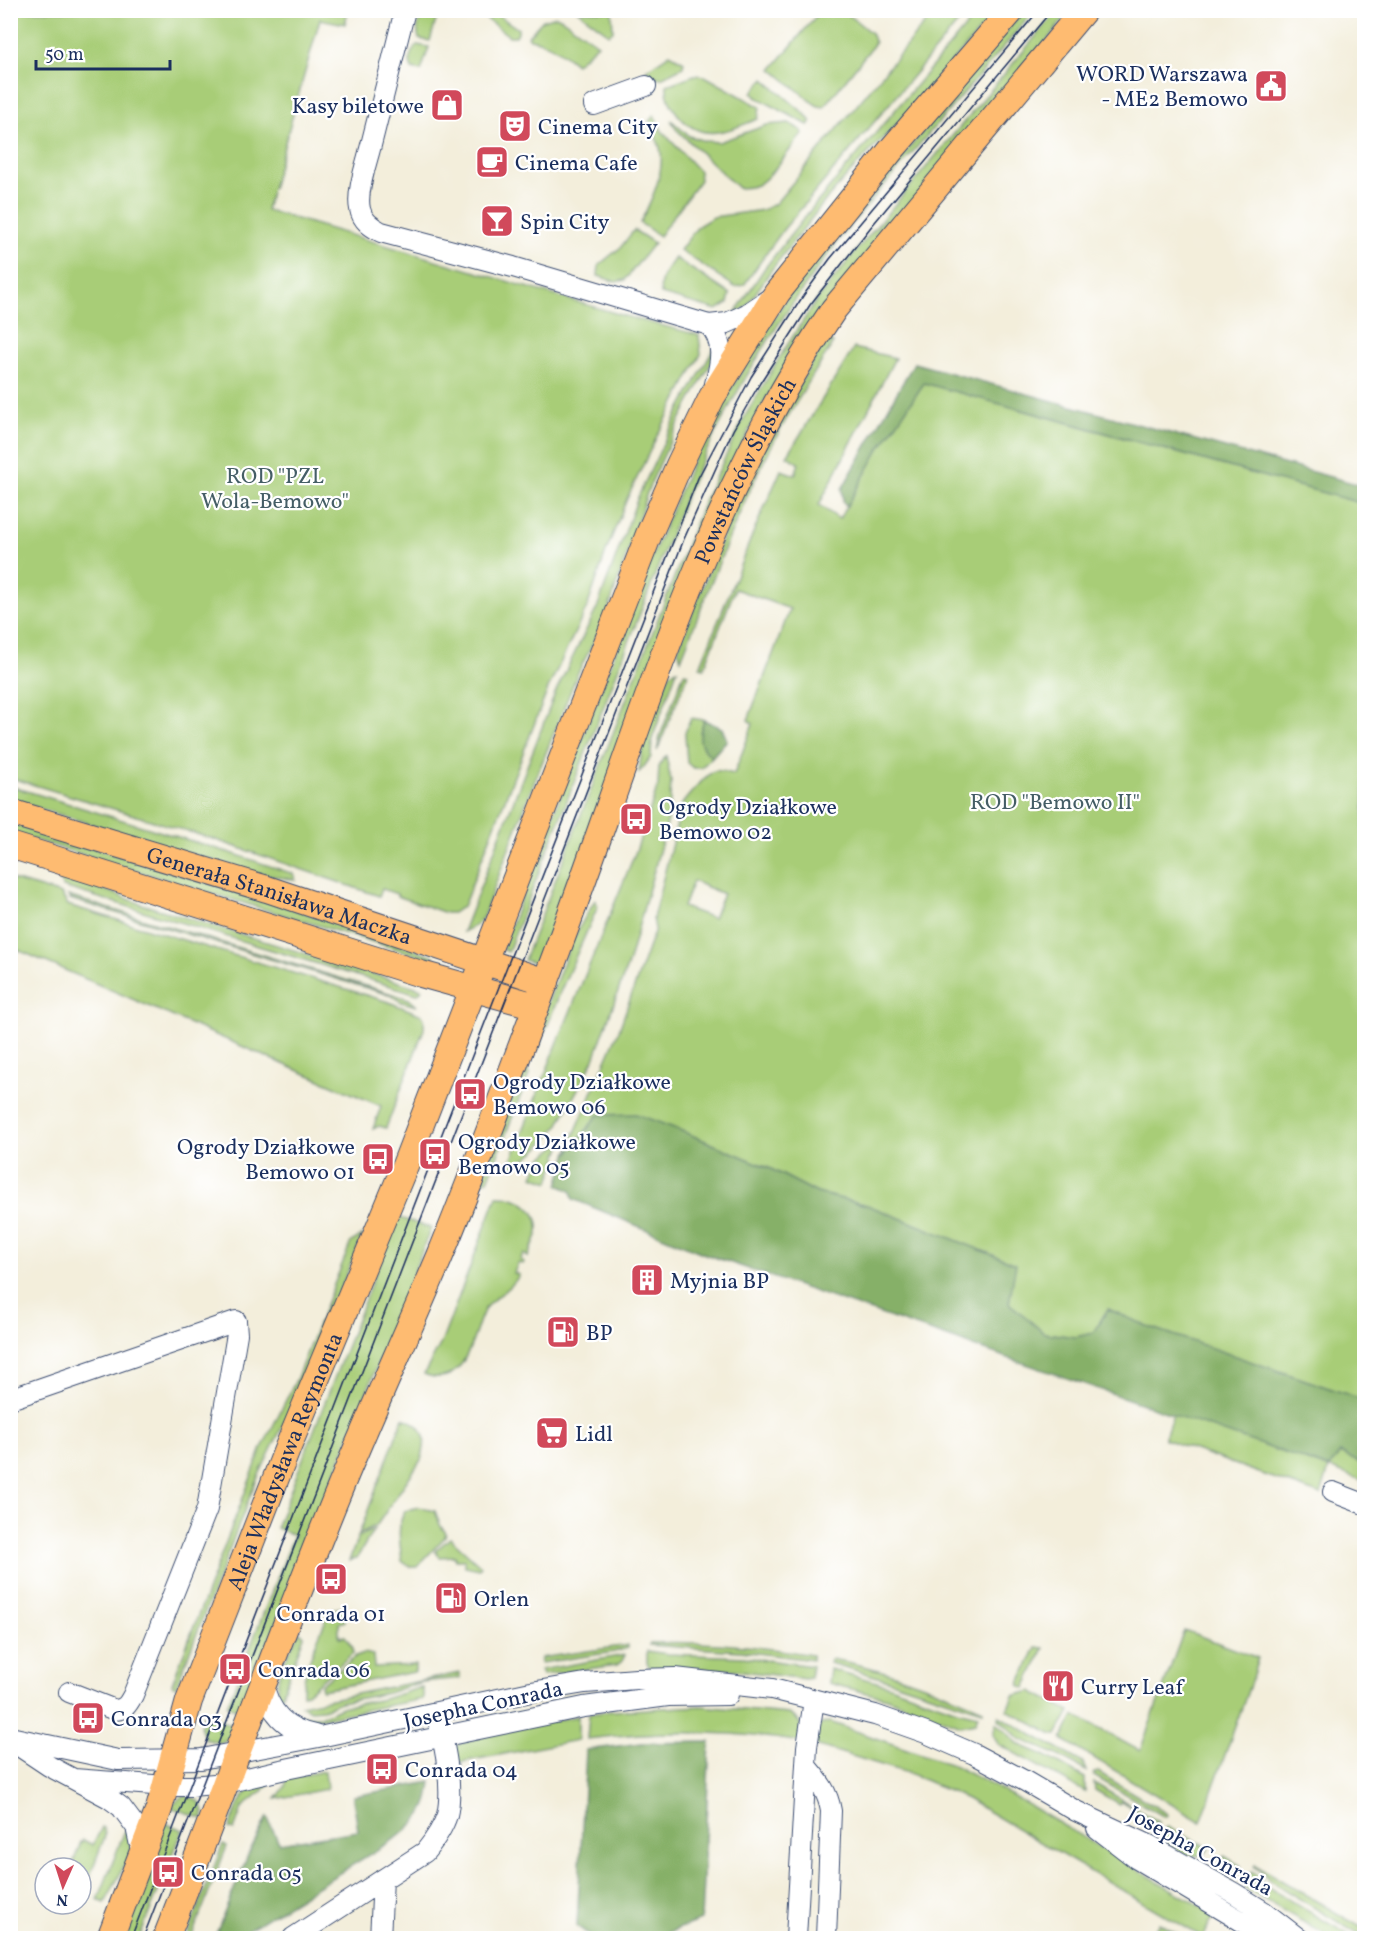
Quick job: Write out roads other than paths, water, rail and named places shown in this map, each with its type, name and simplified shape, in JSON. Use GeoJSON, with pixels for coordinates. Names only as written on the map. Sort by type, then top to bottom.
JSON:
{"type":"FeatureCollection","features":[{"type":"Feature","properties":{"kind":"main road"},"geometry":{"type":"LineString","coordinates":[[474,988],[649,534],[712,397],[777,293],[892,149],[1012,10]]}},
{"type":"Feature","properties":{"kind":"main road","name":"Powstańców Śląskich"},"geometry":{"type":"LineString","coordinates":[[536,1006],[643,710],[715,524],[749,453],[802,356],[834,309],[867,267],[1084,10]]}},
{"type":"Feature","properties":{"kind":"main road","name":"Generała Stanisława Maczka"},"geometry":{"type":"LineString","coordinates":[[10,812],[267,889],[546,982]]}},
{"type":"Feature","properties":{"kind":"main road","name":"Generała Stanisława Maczka"},"geometry":{"type":"LineString","coordinates":[[10,844],[330,946],[536,1006]]}},
{"type":"Feature","properties":{"kind":"main road","name":"Aleja Władysława Reymonta"},"geometry":{"type":"LineString","coordinates":[[110,1938],[166,1786],[189,1701],[288,1447],[404,1168],[474,988]]}},
{"type":"Feature","properties":{"kind":"main road"},"geometry":{"type":"LineString","coordinates":[[166,1938],[263,1682],[364,1427],[439,1257],[536,1006]]}},
{"type":"Feature","properties":{"kind":"street"},"geometry":{"type":"LineString","coordinates":[[405,10],[365,168],[360,198],[363,217],[371,226],[381,232],[513,267],[709,325],[727,323],[745,315],[777,293]]}},
{"type":"Feature","properties":{"kind":"street"},"geometry":{"type":"LineString","coordinates":[[594,105],[646,86]]}},
{"type":"Feature","properties":{"kind":"street"},"geometry":{"type":"LineString","coordinates":[[709,325],[716,332],[721,359],[712,397]]}},
{"type":"Feature","properties":{"kind":"street"},"geometry":{"type":"LineString","coordinates":[[10,1400],[236,1321],[237,1334],[207,1509],[133,1695],[127,1706],[115,1710],[69,1692]]}},
{"type":"Feature","properties":{"kind":"street"},"geometry":{"type":"LineString","coordinates":[[1333,1492],[1365,1504]]}},
{"type":"Feature","properties":{"kind":"street","name":"Josepha Conrada"},"geometry":{"type":"LineString","coordinates":[[10,1739],[118,1760],[212,1758],[585,1683],[675,1678],[772,1689],[875,1715],[934,1736],[1000,1767],[1076,1811],[1138,1839],[1223,1887],[1263,1911],[1298,1938]]}},
{"type":"Feature","properties":{"kind":"street"},"geometry":{"type":"LineString","coordinates":[[263,1682],[269,1704],[282,1721],[304,1733],[324,1736]]}},
{"type":"Feature","properties":{"kind":"street","name":"Josepha Conrada"},"geometry":{"type":"LineString","coordinates":[[74,1779],[166,1786],[226,1783],[584,1707],[668,1696],[716,1694],[814,1700]]}},
{"type":"Feature","properties":{"kind":"street"},"geometry":{"type":"LineString","coordinates":[[796,1938],[807,1747],[814,1700]]}},
{"type":"Feature","properties":{"kind":"street"},"geometry":{"type":"LineString","coordinates":[[293,1938],[425,1852],[446,1818],[449,1790],[442,1737],[435,1712]]}},
{"type":"Feature","properties":{"kind":"street"},"geometry":{"type":"LineString","coordinates":[[10,1739],[49,1766],[109,1798],[126,1812],[136,1827],[142,1855]]}},
{"type":"Feature","properties":{"kind":"street"},"geometry":{"type":"LineString","coordinates":[[806,1766],[823,1785],[830,1798],[826,1938]]}},
{"type":"Feature","properties":{"kind":"street","name":"Josepha Conrada"},"geometry":{"type":"LineString","coordinates":[[1076,1811],[1137,1859],[1244,1922],[1279,1938]]}},
{"type":"Feature","properties":{"kind":"street"},"geometry":{"type":"LineString","coordinates":[[380,1938],[383,1879]]}},
{"type":"Feature","properties":{"kind":"tram line"},"geometry":{"type":"LineString","coordinates":[[131,1938],[698,478],[751,377],[803,296],[830,259],[1039,10]]}},
{"type":"Feature","properties":{"kind":"tram line"},"geometry":{"type":"LineString","coordinates":[[143,1938],[684,539],[733,430],[810,305],[870,228],[1052,10]]}},
{"type":"Feature","properties":{"kind":"place","name":"WORD Warszawa - ME2 Bemowo"},"geometry":{"type":"Point","coordinates":[1271,86]}},
{"type":"Feature","properties":{"kind":"place","name":"Kasy biletowe"},"geometry":{"type":"Point","coordinates":[447,105]}},
{"type":"Feature","properties":{"kind":"place","name":"Cinema City"},"geometry":{"type":"Point","coordinates":[515,126]}},
{"type":"Feature","properties":{"kind":"place","name":"Cinema Cafe"},"geometry":{"type":"Point","coordinates":[492,162]}},
{"type":"Feature","properties":{"kind":"place","name":"Spin City"},"geometry":{"type":"Point","coordinates":[497,221]}},
{"type":"Feature","properties":{"kind":"place","name":"Ogrody Działkowe Bemowo 02"},"geometry":{"type":"Point","coordinates":[636,819]}},
{"type":"Feature","properties":{"kind":"place","name":"Ogrody Działkowe Bemowo 06"},"geometry":{"type":"Point","coordinates":[470,1094]}},
{"type":"Feature","properties":{"kind":"place","name":"Ogrody Działkowe Bemowo 05"},"geometry":{"type":"Point","coordinates":[435,1154]}},
{"type":"Feature","properties":{"kind":"place","name":"Ogrody Działkowe Bemowo 01"},"geometry":{"type":"Point","coordinates":[378,1159]}},
{"type":"Feature","properties":{"kind":"place","name":"Myjnia BP"},"geometry":{"type":"Point","coordinates":[647,1280]}},
{"type":"Feature","properties":{"kind":"place","name":"BP"},"geometry":{"type":"Point","coordinates":[563,1332]}},
{"type":"Feature","properties":{"kind":"place","name":"Lidl"},"geometry":{"type":"Point","coordinates":[552,1433]}},
{"type":"Feature","properties":{"kind":"place","name":"Conrada 01"},"geometry":{"type":"Point","coordinates":[331,1579]}},
{"type":"Feature","properties":{"kind":"place","name":"Orlen"},"geometry":{"type":"Point","coordinates":[451,1598]}},
{"type":"Feature","properties":{"kind":"place","name":"Conrada 06"},"geometry":{"type":"Point","coordinates":[235,1669]}},
{"type":"Feature","properties":{"kind":"place","name":"Curry Leaf"},"geometry":{"type":"Point","coordinates":[1058,1686]}},
{"type":"Feature","properties":{"kind":"place","name":"Conrada 03"},"geometry":{"type":"Point","coordinates":[88,1718]}},
{"type":"Feature","properties":{"kind":"place","name":"Conrada 04"},"geometry":{"type":"Point","coordinates":[382,1769]}},
{"type":"Feature","properties":{"kind":"place","name":"Conrada 05"},"geometry":{"type":"Point","coordinates":[168,1872]}},
{"type":"Feature","properties":{"kind":"park label","name":"ROD \"PZL Wola-Bemowo\""},"geometry":{"type":"Point","coordinates":[275,488]}},
{"type":"Feature","properties":{"kind":"park label","name":"ROD \"Bemowo II\""},"geometry":{"type":"Point","coordinates":[1055,801]}}]}
